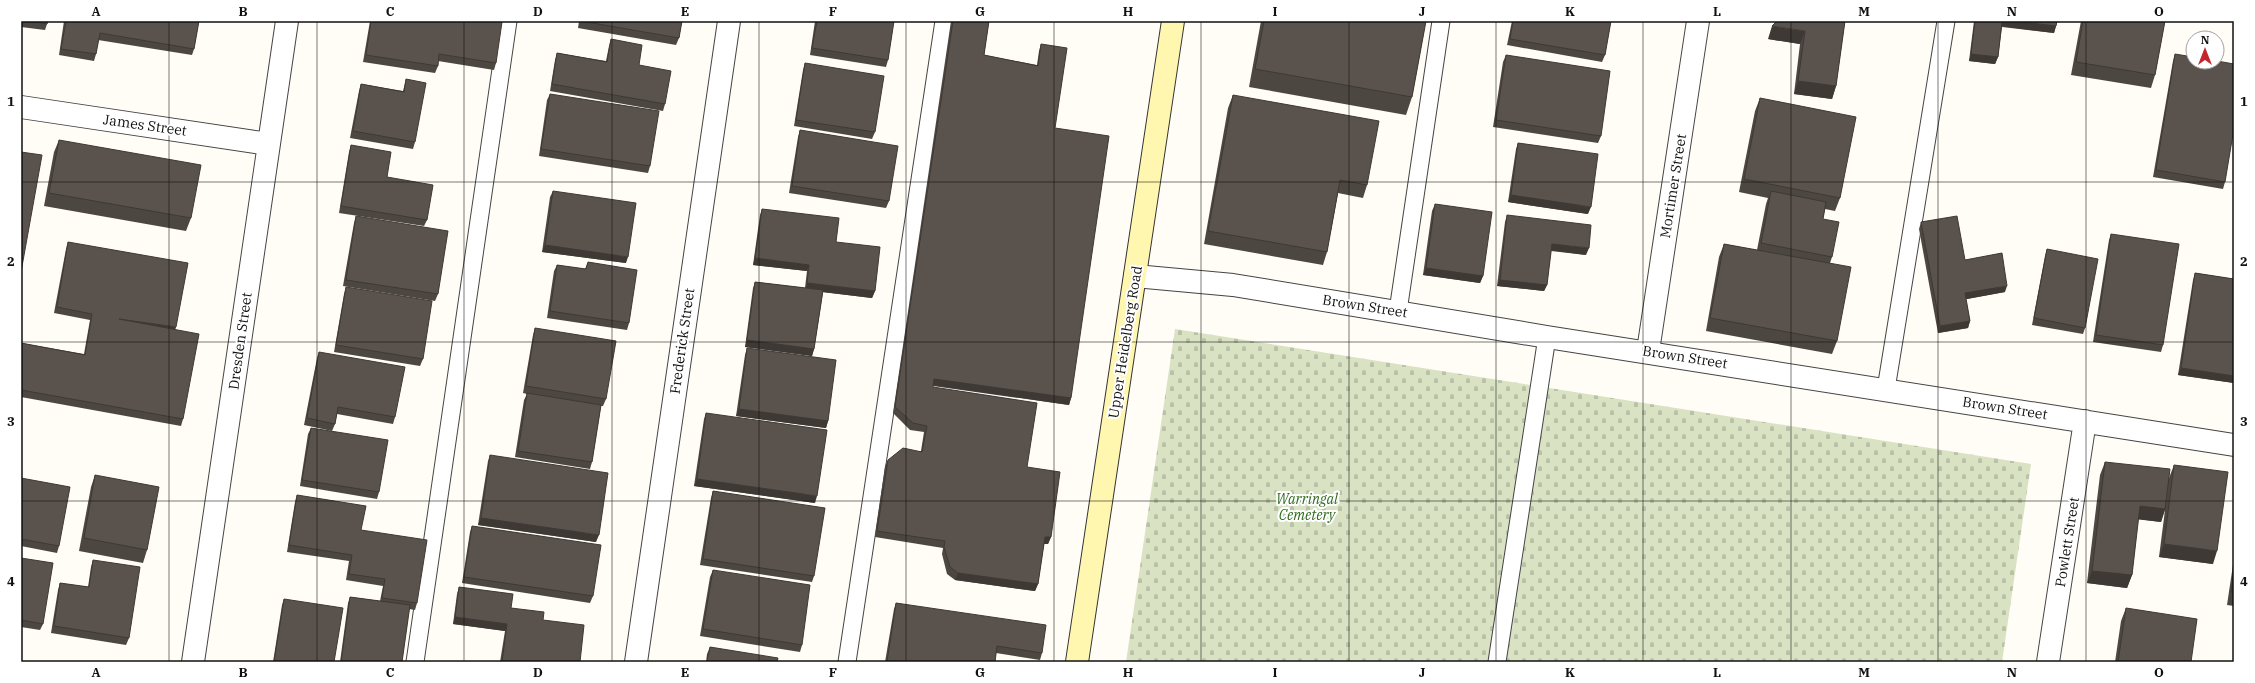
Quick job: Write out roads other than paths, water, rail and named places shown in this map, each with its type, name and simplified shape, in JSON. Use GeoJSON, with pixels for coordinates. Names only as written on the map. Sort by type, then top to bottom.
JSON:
{"type":"FeatureCollection","features":[{"type":"Feature","properties":{"kind":"main road","name":"Upper Heidelberg Road"},"geometry":{"type":"LineString","coordinates":[[1076,662],[1173,21]]}},
{"type":"Feature","properties":{"kind":"street","name":"Dresden Street"},"geometry":{"type":"LineString","coordinates":[[193,662],[287,21]]}},
{"type":"Feature","properties":{"kind":"street","name":"Frederick Street"},"geometry":{"type":"LineString","coordinates":[[636,662],[729,21]]}},
{"type":"Feature","properties":{"kind":"street","name":"Mortimer Street"},"geometry":{"type":"LineString","coordinates":[[1648,351],[1698,21]]}},
{"type":"Feature","properties":{"kind":"street","name":"James Street"},"geometry":{"type":"LineString","coordinates":[[21,107],[269,144]]}},
{"type":"Feature","properties":{"kind":"street","name":"Brown Street"},"geometry":{"type":"LineString","coordinates":[[1135,276],[1204,284],[1233,285],[1398,311],[1547,337],[1648,351],[2234,445]]}},
{"type":"Feature","properties":{"kind":"street","name":"Powlett Street"},"geometry":{"type":"LineString","coordinates":[[2048,662],[2085,421]]}},
{"type":"Feature","properties":{"kind":"lane"},"geometry":{"type":"LineString","coordinates":[[415,662],[508,21]]}},
{"type":"Feature","properties":{"kind":"lane"},"geometry":{"type":"LineString","coordinates":[[847,662],[944,21]]}},
{"type":"Feature","properties":{"kind":"lane"},"geometry":{"type":"LineString","coordinates":[[1398,311],[1441,21]]}},
{"type":"Feature","properties":{"kind":"lane"},"geometry":{"type":"LineString","coordinates":[[1886,389],[1946,21]]}},
{"type":"Feature","properties":{"kind":"lane"},"geometry":{"type":"LineString","coordinates":[[1497,662],[1547,337]]}},
{"type":"Feature","properties":{"kind":"park label","name":"Warringal Cemetery"},"geometry":{"type":"Point","coordinates":[1307,508]}}]}
